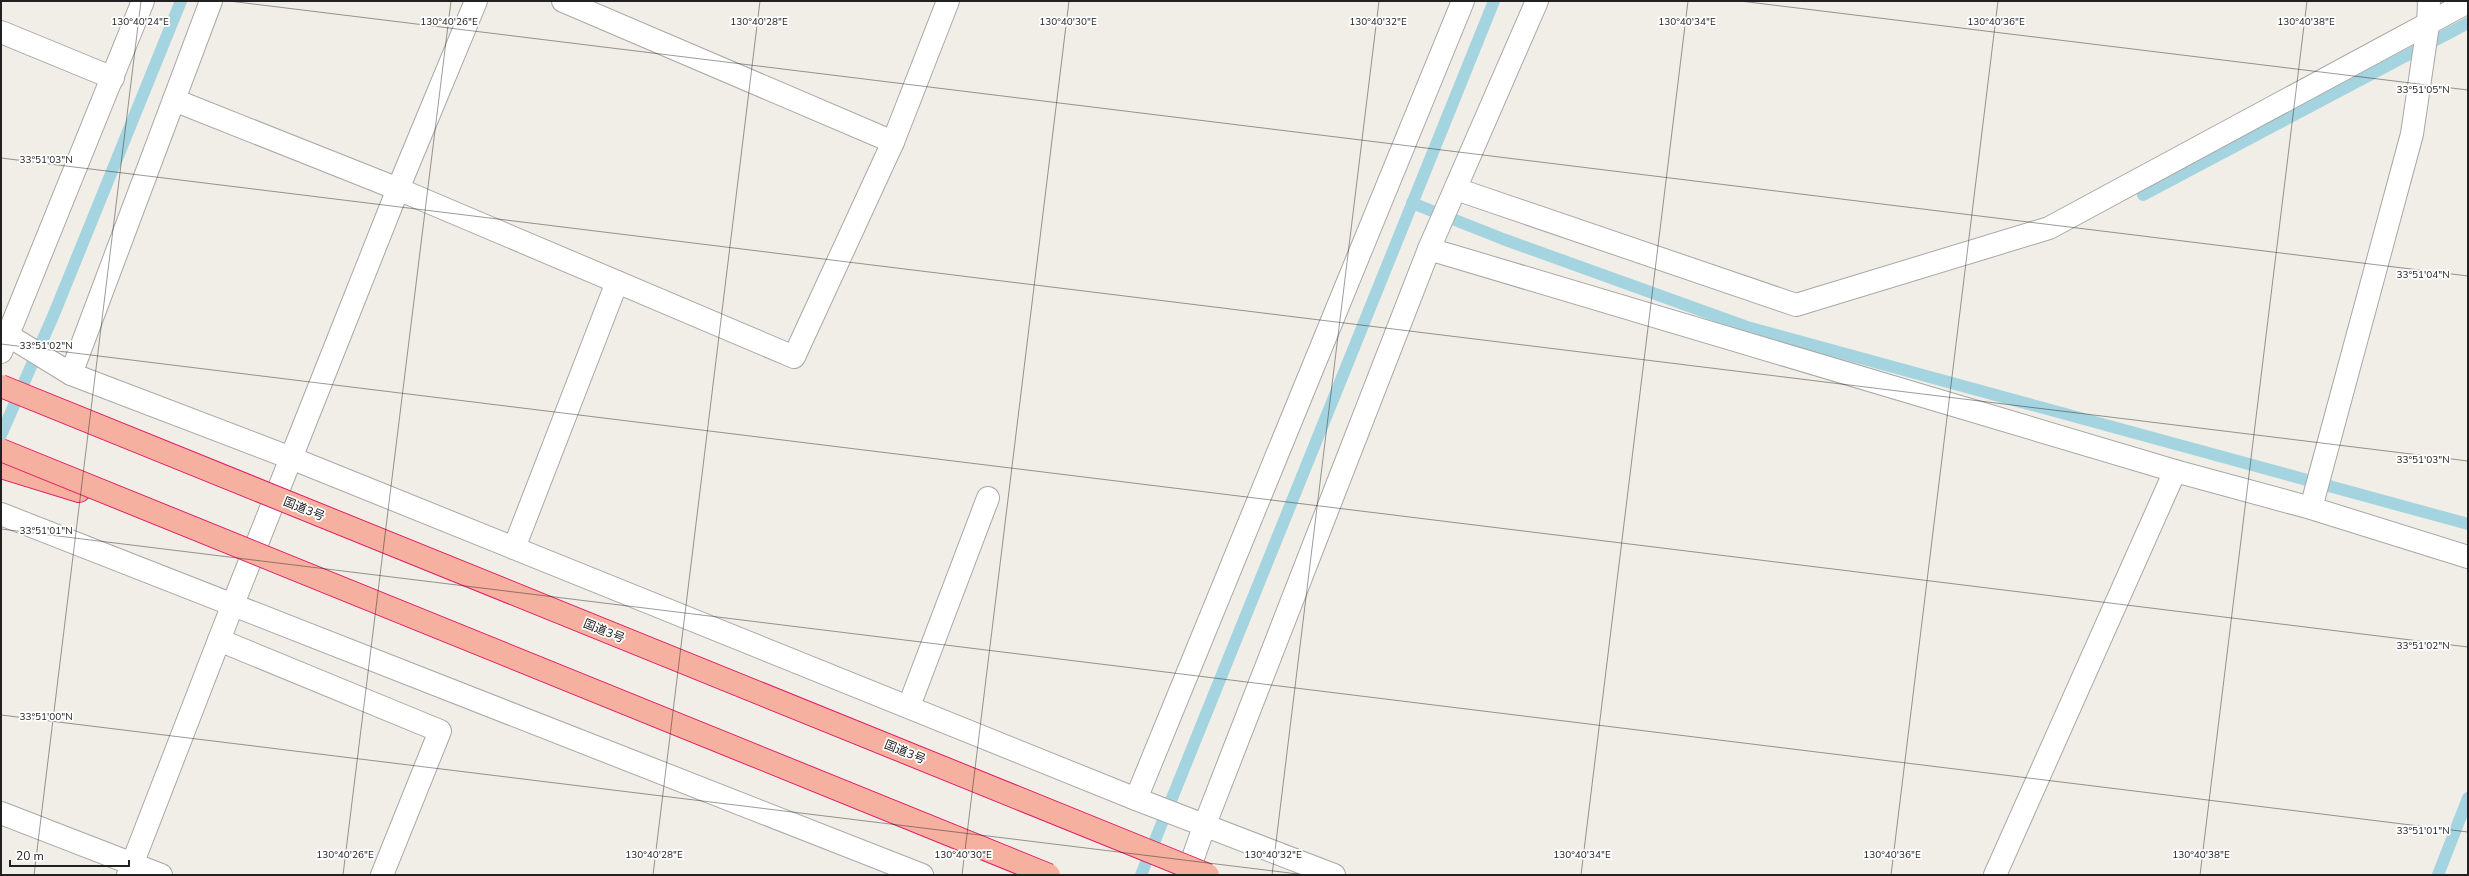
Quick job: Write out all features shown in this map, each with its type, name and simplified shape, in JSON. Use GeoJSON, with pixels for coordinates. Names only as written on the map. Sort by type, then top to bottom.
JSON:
{"type":"FeatureCollection","features":[{"type":"Feature","properties":{"kind":"highway","name":"国道3号"},"geometry":{"type":"LineString","coordinates":[[1,386],[1208,875]]}},
{"type":"Feature","properties":{"kind":"highway"},"geometry":{"type":"LineString","coordinates":[[1,450],[1049,875]]}},
{"type":"Feature","properties":{"kind":"highway"},"geometry":{"type":"LineString","coordinates":[[1,467],[160,515]]}},
{"type":"Feature","properties":{"kind":"street"},"geometry":{"type":"LineString","coordinates":[[143,1],[113,78],[3,339],[71,374],[291,458],[909,706],[1136,799],[1334,875]]}},
{"type":"Feature","properties":{"kind":"street"},"geometry":{"type":"LineString","coordinates":[[71,374],[211,1]]}},
{"type":"Feature","properties":{"kind":"street"},"geometry":{"type":"LineString","coordinates":[[130,870],[233,604],[398,189],[476,1]]}},
{"type":"Feature","properties":{"kind":"street"},"geometry":{"type":"LineString","coordinates":[[563,1],[893,142]]}},
{"type":"Feature","properties":{"kind":"street"},"geometry":{"type":"LineString","coordinates":[[174,100],[398,189],[794,357],[893,142],[948,1]]}},
{"type":"Feature","properties":{"kind":"street"},"geometry":{"type":"LineString","coordinates":[[1136,799],[1463,1]]}},
{"type":"Feature","properties":{"kind":"street"},"geometry":{"type":"LineString","coordinates":[[1187,875],[1204,824],[1430,249],[1537,1]]}},
{"type":"Feature","properties":{"kind":"street"},"geometry":{"type":"LineString","coordinates":[[2311,508],[2412,134],[2428,25],[2429,1]]}},
{"type":"Feature","properties":{"kind":"street"},"geometry":{"type":"LineString","coordinates":[[1456,189],[1796,305],[2049,228],[2428,25],[2468,2]]}},
{"type":"Feature","properties":{"kind":"street"},"geometry":{"type":"LineString","coordinates":[[1,32],[113,78]]}},
{"type":"Feature","properties":{"kind":"street"},"geometry":{"type":"LineString","coordinates":[[1430,249],[2175,471],[2311,508],[2468,557]]}},
{"type":"Feature","properties":{"kind":"street"},"geometry":{"type":"LineString","coordinates":[[514,548],[617,282]]}},
{"type":"Feature","properties":{"kind":"street"},"geometry":{"type":"LineString","coordinates":[[1995,875],[2175,471]]}},
{"type":"Feature","properties":{"kind":"street"},"geometry":{"type":"LineString","coordinates":[[909,706],[988,498]]}},
{"type":"Feature","properties":{"kind":"street"},"geometry":{"type":"LineString","coordinates":[[3,521],[233,604],[922,875]]}},
{"type":"Feature","properties":{"kind":"street"},"geometry":{"type":"LineString","coordinates":[[220,640],[440,731],[382,875]]}},
{"type":"Feature","properties":{"kind":"street"},"geometry":{"type":"LineString","coordinates":[[1,813],[130,870],[160,875]]}},
{"type":"Feature","properties":{"kind":"waterway"},"geometry":{"type":"LineString","coordinates":[[1,435],[54,314],[181,1]]}},
{"type":"Feature","properties":{"kind":"waterway"},"geometry":{"type":"LineString","coordinates":[[1141,875],[1494,1]]}},
{"type":"Feature","properties":{"kind":"waterway"},"geometry":{"type":"LineString","coordinates":[[2143,195],[2468,23]]}},
{"type":"Feature","properties":{"kind":"waterway"},"geometry":{"type":"LineString","coordinates":[[1412,203],[1503,239],[1747,327],[2468,524]]}},
{"type":"Feature","properties":{"kind":"waterway"},"geometry":{"type":"LineString","coordinates":[[2438,875],[2468,798]]}}]}
